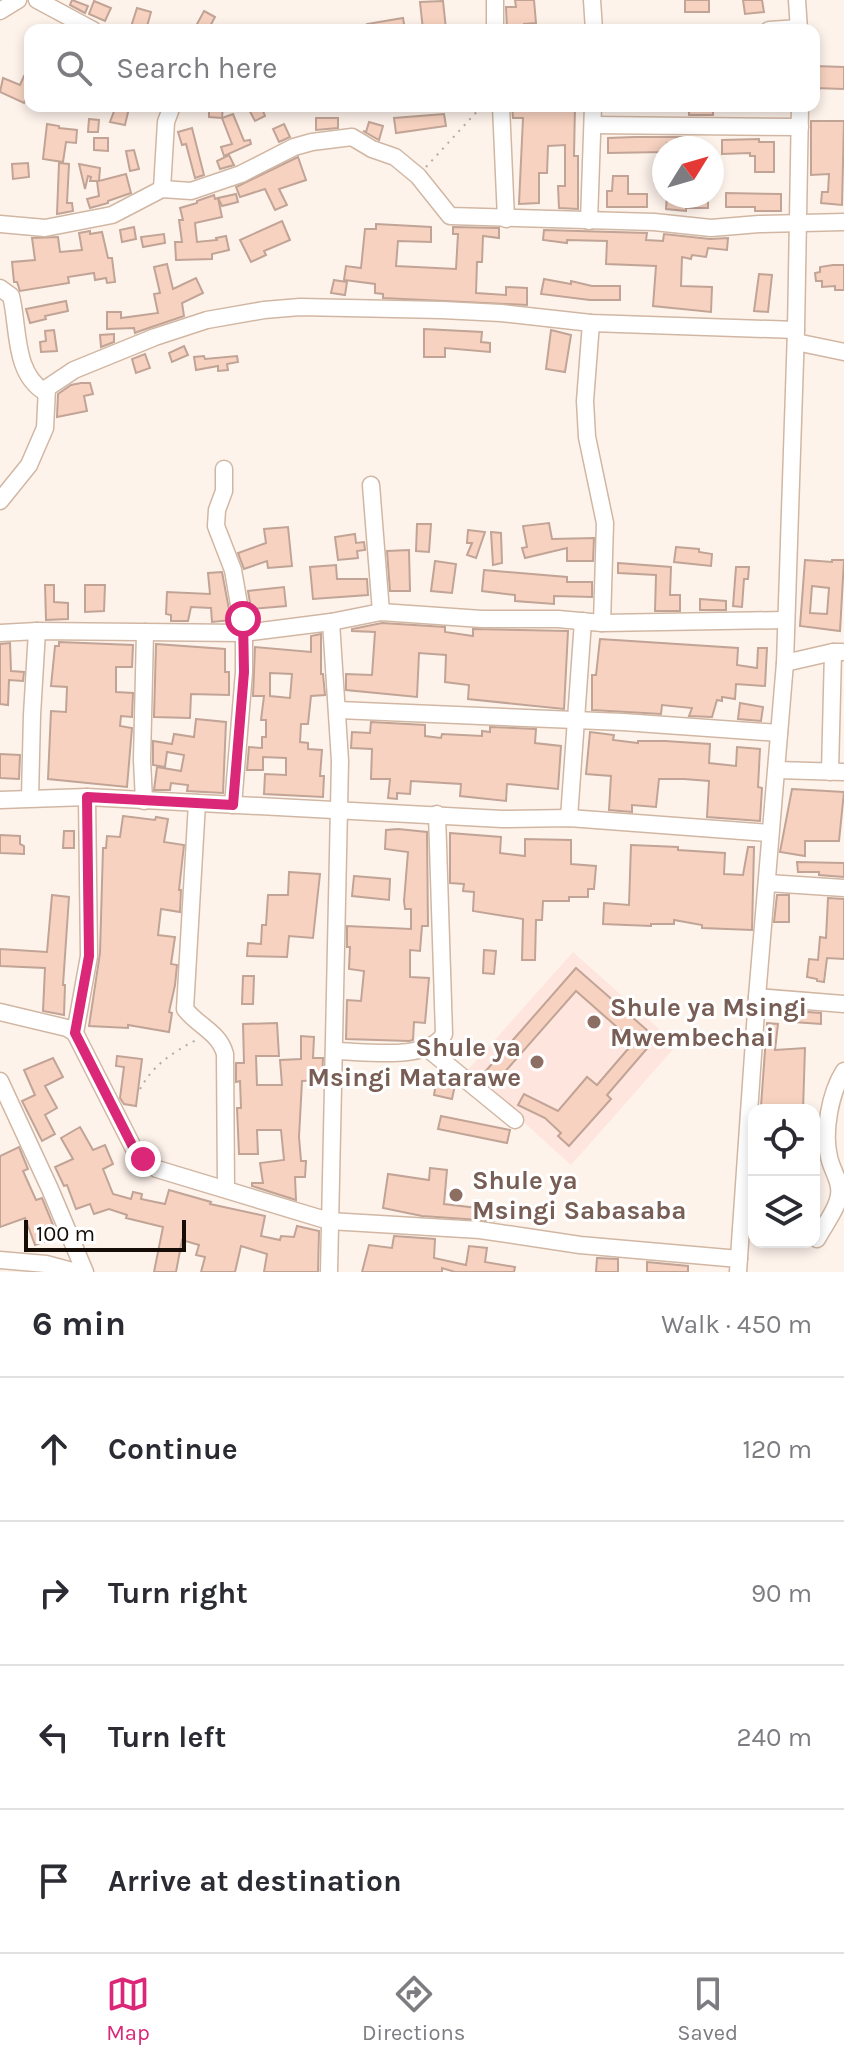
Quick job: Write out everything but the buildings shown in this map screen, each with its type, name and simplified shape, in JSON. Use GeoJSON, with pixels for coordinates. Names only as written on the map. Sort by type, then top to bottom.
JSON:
{"type":"FeatureCollection","features":[{"type":"Feature","properties":{"kind":"street"},"geometry":{"type":"LineString","coordinates":[[0,11],[18,0]]}},
{"type":"Feature","properties":{"kind":"street"},"geometry":{"type":"LineString","coordinates":[[37,0],[82,24]]}},
{"type":"Feature","properties":{"kind":"street"},"geometry":{"type":"LineString","coordinates":[[495,0],[495,24]]}},
{"type":"Feature","properties":{"kind":"street"},"geometry":{"type":"LineString","coordinates":[[592,0],[594,24]]}},
{"type":"Feature","properties":{"kind":"street"},"geometry":{"type":"LineString","coordinates":[[797,0],[799,24]]}},
{"type":"Feature","properties":{"kind":"street"},"geometry":{"type":"LineString","coordinates":[[162,189],[166,122],[170,112]]}},
{"type":"Feature","properties":{"kind":"street"},"geometry":{"type":"LineString","coordinates":[[501,112],[506,219]]}},
{"type":"Feature","properties":{"kind":"street"},"geometry":{"type":"LineString","coordinates":[[589,221],[593,112]]}},
{"type":"Feature","properties":{"kind":"street"},"geometry":{"type":"LineString","coordinates":[[0,1012],[67,1028],[75,1033],[134,1149],[157,1169],[329,1221],[480,1230],[739,1265],[768,883],[769,833],[785,663],[800,112]]}},
{"type":"Feature","properties":{"kind":"street"},"geometry":{"type":"LineString","coordinates":[[593,125],[800,127]]}},
{"type":"Feature","properties":{"kind":"street"},"geometry":{"type":"LineString","coordinates":[[0,224],[45,228],[112,215],[162,189],[191,191],[241,174],[294,147],[352,137],[372,149],[395,157],[418,176],[450,216],[654,222],[711,228],[844,222]]}},
{"type":"Feature","properties":{"kind":"street"},"geometry":{"type":"LineString","coordinates":[[0,288],[11,296],[22,363],[35,386],[45,392]]}},
{"type":"Feature","properties":{"kind":"street"},"geometry":{"type":"LineString","coordinates":[[0,501],[29,465],[45,428],[45,392],[57,379],[155,337],[207,320],[300,307],[442,310],[796,336],[844,352]]}},
{"type":"Feature","properties":{"kind":"street"},"geometry":{"type":"LineString","coordinates":[[591,323],[585,401],[587,437],[605,523],[602,623]]}},
{"type":"Feature","properties":{"kind":"street"},"geometry":{"type":"LineString","coordinates":[[224,469],[224,491],[215,519],[233,570],[244,633],[244,672],[233,805]]}},
{"type":"Feature","properties":{"kind":"street"},"geometry":{"type":"LineString","coordinates":[[371,485],[381,612]]}},
{"type":"Feature","properties":{"kind":"street"},"geometry":{"type":"LineString","coordinates":[[0,633],[244,633],[381,612],[602,623],[785,620]]}},
{"type":"Feature","properties":{"kind":"street"},"geometry":{"type":"LineString","coordinates":[[569,818],[583,621]]}},
{"type":"Feature","properties":{"kind":"street"},"geometry":{"type":"LineString","coordinates":[[329,1272],[340,761],[331,622]]}},
{"type":"Feature","properties":{"kind":"street"},"geometry":{"type":"LineString","coordinates":[[30,798],[37,631]]}},
{"type":"Feature","properties":{"kind":"street"},"geometry":{"type":"LineString","coordinates":[[144,801],[145,632]]}},
{"type":"Feature","properties":{"kind":"street"},"geometry":{"type":"LineString","coordinates":[[777,770],[837,772],[838,652],[785,663]]}},
{"type":"Feature","properties":{"kind":"street"},"geometry":{"type":"LineString","coordinates":[[338,710],[577,720],[779,733]]}},
{"type":"Feature","properties":{"kind":"street"},"geometry":{"type":"LineString","coordinates":[[75,1033],[89,956],[87,797]]}},
{"type":"Feature","properties":{"kind":"street"},"geometry":{"type":"LineString","coordinates":[[0,800],[87,797],[502,819],[569,818],[769,833]]}},
{"type":"Feature","properties":{"kind":"street"},"geometry":{"type":"LineString","coordinates":[[197,803],[185,1009],[221,1041],[225,1054],[226,1189]]}},
{"type":"Feature","properties":{"kind":"street"},"geometry":{"type":"LineString","coordinates":[[334,1051],[420,1052],[440,1041],[444,1034],[437,814]]}},
{"type":"Feature","properties":{"kind":"street"},"geometry":{"type":"LineString","coordinates":[[768,883],[844,888]]}},
{"type":"Feature","properties":{"kind":"street"},"geometry":{"type":"LineString","coordinates":[[757,997],[844,1004]]}},
{"type":"Feature","properties":{"kind":"street"},"geometry":{"type":"LineString","coordinates":[[428,1049],[515,1120]]}},
{"type":"Feature","properties":{"kind":"street"},"geometry":{"type":"LineString","coordinates":[[820,1233],[838,1200],[839,1187],[827,1152],[836,1138],[833,1099],[844,1071]]}},
{"type":"Feature","properties":{"kind":"street"},"geometry":{"type":"LineString","coordinates":[[0,1081],[85,1272]]}},
{"type":"Feature","properties":{"kind":"street"},"geometry":{"type":"LineString","coordinates":[[0,1260],[46,1264],[76,1272]]}},
{"type":"Feature","properties":{"kind":"path"},"geometry":{"type":"LineString","coordinates":[[418,176],[477,112]]}},
{"type":"Feature","properties":{"kind":"path"},"geometry":{"type":"LineString","coordinates":[[140,1089],[154,1068],[169,1055],[211,1032]]}},
{"type":"Feature","properties":{"kind":"shaded area"},"geometry":{"type":"Polygon","coordinates":[[[573,952],[677,1045],[571,1165],[467,1071],[573,952]]]}},
{"type":"Feature","properties":{"kind":"place","name":"Shule ya Msingi Mwembechai"},"geometry":{"type":"Point","coordinates":[594,1022]}},
{"type":"Feature","properties":{"kind":"place","name":"Shule ya Msingi Matarawe"},"geometry":{"type":"Point","coordinates":[537,1062]}},
{"type":"Feature","properties":{"kind":"place","name":"Shule ya Msingi Sabasaba"},"geometry":{"type":"Point","coordinates":[456,1195]}},
{"type":"Feature","properties":{"kind":"route"},"geometry":{"type":"LineString","coordinates":[[143,1159],[134,1149],[75,1033],[89,956],[91,915],[87,797],[233,805],[244,672],[243,619]]}}]}
